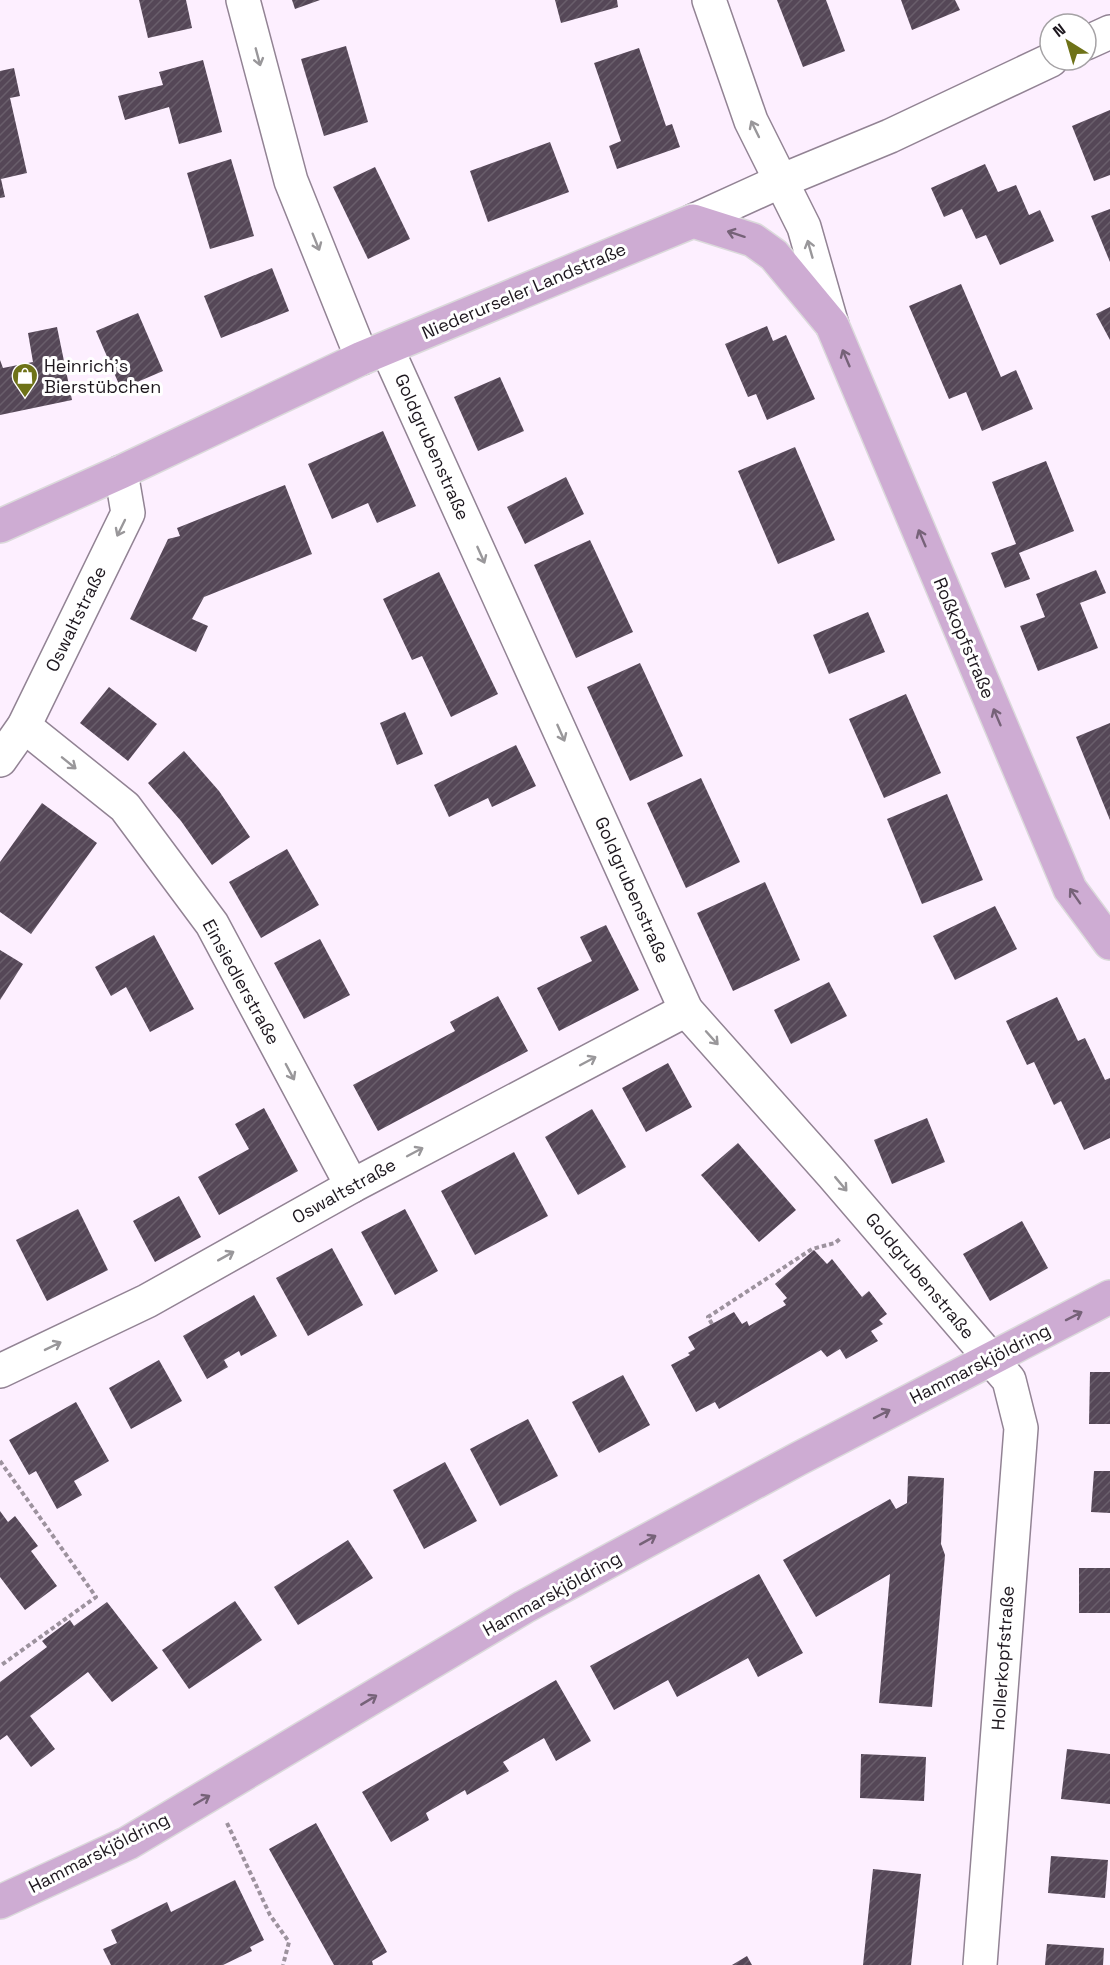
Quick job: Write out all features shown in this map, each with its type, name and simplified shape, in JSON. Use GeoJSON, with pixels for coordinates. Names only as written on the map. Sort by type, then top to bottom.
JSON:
{"type":"FeatureCollection","features":[{"type":"Feature","properties":{"kind":"main road","name":"Niederurseler Landstraße"},"geometry":{"type":"LineString","coordinates":[[0,526],[375,353],[693,221]]}},
{"type":"Feature","properties":{"kind":"main road","name":"Roßkopfstraße"},"geometry":{"type":"LineString","coordinates":[[693,221],[753,240],[774,255],[832,325],[1070,890],[1110,943]]}},
{"type":"Feature","properties":{"kind":"main road","name":"Hammarskjöldring"},"geometry":{"type":"LineString","coordinates":[[0,1902],[128,1843],[524,1607],[798,1458],[1110,1297]]}},
{"type":"Feature","properties":{"kind":"street","name":"Goldgrubenstraße"},"geometry":{"type":"LineString","coordinates":[[243,0],[291,181],[375,353],[686,1010],[991,1358]]}},
{"type":"Feature","properties":{"kind":"street","name":"Roßkopfstraße"},"geometry":{"type":"LineString","coordinates":[[709,0],[751,121],[804,227],[832,325]]}},
{"type":"Feature","properties":{"kind":"street","name":"Niederurseler Landstraße"},"geometry":{"type":"LineString","coordinates":[[693,221],[781,181],[890,136],[1038,66]]}},
{"type":"Feature","properties":{"kind":"street","name":"Oswaltstraße"},"geometry":{"type":"LineString","coordinates":[[0,760],[24,726],[128,513],[121,472]]}},
{"type":"Feature","properties":{"kind":"street","name":"Einsiedlerstraße"},"geometry":{"type":"LineString","coordinates":[[24,726],[124,807],[212,924],[352,1186]]}},
{"type":"Feature","properties":{"kind":"street","name":"Oswaltstraße"},"geometry":{"type":"LineString","coordinates":[[0,1371],[147,1301],[352,1186],[686,1010]]}},
{"type":"Feature","properties":{"kind":"street","name":"Hollerkopfstraße"},"geometry":{"type":"LineString","coordinates":[[980,1965],[1021,1428],[1009,1380],[991,1358]]}},
{"type":"Feature","properties":{"kind":"path"},"geometry":{"type":"LineString","coordinates":[[712,1324],[708,1317],[793,1265],[812,1249],[835,1243],[843,1236]]}},
{"type":"Feature","properties":{"kind":"path"},"geometry":{"type":"LineString","coordinates":[[0,1461],[96,1597],[0,1666]]}},
{"type":"Feature","properties":{"kind":"path"},"geometry":{"type":"LineString","coordinates":[[224,1817],[270,1915],[289,1942],[284,1965]]}},
{"type":"Feature","properties":{"kind":"building"},"geometry":{"type":"Polygon","coordinates":[[[139,0],[186,0],[192,28],[148,38],[139,0]]]}},
{"type":"Feature","properties":{"kind":"building"},"geometry":{"type":"Polygon","coordinates":[[[292,0],[320,0],[295,9],[292,0]]]}},
{"type":"Feature","properties":{"kind":"building"},"geometry":{"type":"Polygon","coordinates":[[[555,0],[617,0],[618,7],[561,23],[555,0]]]}},
{"type":"Feature","properties":{"kind":"building"},"geometry":{"type":"Polygon","coordinates":[[[777,0],[826,0],[845,51],[803,67],[777,0]]]}},
{"type":"Feature","properties":{"kind":"building"},"geometry":{"type":"Polygon","coordinates":[[[901,0],[955,0],[960,10],[912,30],[901,0]]]}},
{"type":"Feature","properties":{"kind":"building"},"geometry":{"type":"Polygon","coordinates":[[[346,46],[368,122],[324,136],[301,59],[346,46]]]}},
{"type":"Feature","properties":{"kind":"building"},"geometry":{"type":"Polygon","coordinates":[[[639,48],[666,126],[672,124],[680,147],[617,169],[609,146],[621,141],[594,63],[639,48]]]}},
{"type":"Feature","properties":{"kind":"building"},"geometry":{"type":"Polygon","coordinates":[[[203,60],[222,132],[179,144],[169,107],[125,120],[118,96],[163,85],[159,72],[203,60]]]}},
{"type":"Feature","properties":{"kind":"building"},"geometry":{"type":"Polygon","coordinates":[[[14,68],[20,96],[10,98],[27,173],[1,179],[5,197],[0,198],[0,71],[14,68]]]}},
{"type":"Feature","properties":{"kind":"building"},"geometry":{"type":"Polygon","coordinates":[[[1110,110],[1110,175],[1094,181],[1072,126],[1110,110]]]}},
{"type":"Feature","properties":{"kind":"building"},"geometry":{"type":"Polygon","coordinates":[[[550,142],[569,192],[488,222],[470,171],[550,142]]]}},
{"type":"Feature","properties":{"kind":"building"},"geometry":{"type":"Polygon","coordinates":[[[231,159],[254,236],[210,249],[187,173],[231,159]]]}},
{"type":"Feature","properties":{"kind":"building"},"geometry":{"type":"Polygon","coordinates":[[[985,164],[998,192],[1016,185],[1029,215],[1040,210],[1054,241],[1000,265],[986,235],[976,239],[962,209],[944,217],[931,188],[985,164]]]}},
{"type":"Feature","properties":{"kind":"building"},"geometry":{"type":"Polygon","coordinates":[[[375,167],[410,239],[368,259],[333,187],[375,167]]]}},
{"type":"Feature","properties":{"kind":"building"},"geometry":{"type":"Polygon","coordinates":[[[1110,209],[1110,262],[1091,216],[1110,209]]]}},
{"type":"Feature","properties":{"kind":"building"},"geometry":{"type":"Polygon","coordinates":[[[272,268],[289,311],[221,338],[204,296],[272,268]]]}},
{"type":"Feature","properties":{"kind":"building"},"geometry":{"type":"Polygon","coordinates":[[[961,284],[1001,377],[1016,370],[1033,409],[982,431],[966,392],[949,399],[909,306],[961,284]]]}},
{"type":"Feature","properties":{"kind":"building"},"geometry":{"type":"Polygon","coordinates":[[[1110,307],[1110,340],[1096,314],[1110,307]]]}},
{"type":"Feature","properties":{"kind":"building"},"geometry":{"type":"Polygon","coordinates":[[[138,313],[163,371],[121,389],[96,331],[138,313]]]}},
{"type":"Feature","properties":{"kind":"building"},"geometry":{"type":"Polygon","coordinates":[[[767,326],[773,341],[786,335],[815,399],[767,420],[756,394],[748,397],[725,344],[767,326]]]}},
{"type":"Feature","properties":{"kind":"building"},"geometry":{"type":"Polygon","coordinates":[[[57,327],[72,400],[0,415],[0,360],[3,368],[33,362],[28,333],[57,327]]]}},
{"type":"Feature","properties":{"kind":"building"},"geometry":{"type":"Polygon","coordinates":[[[500,377],[524,431],[478,451],[454,397],[500,377]]]}},
{"type":"Feature","properties":{"kind":"building"},"geometry":{"type":"Polygon","coordinates":[[[383,431],[416,506],[377,523],[368,503],[332,519],[308,464],[383,431]]]}},
{"type":"Feature","properties":{"kind":"building"},"geometry":{"type":"Polygon","coordinates":[[[795,447],[835,540],[778,564],[738,471],[795,447]]]}},
{"type":"Feature","properties":{"kind":"building"},"geometry":{"type":"Polygon","coordinates":[[[1046,461],[1074,531],[1019,553],[1030,579],[1005,588],[991,553],[1016,544],[992,482],[1046,461]]]}},
{"type":"Feature","properties":{"kind":"building"},"geometry":{"type":"Polygon","coordinates":[[[566,477],[584,514],[525,544],[507,507],[566,477]]]}},
{"type":"Feature","properties":{"kind":"building"},"geometry":{"type":"Polygon","coordinates":[[[285,485],[312,554],[204,597],[192,619],[208,626],[196,652],[130,619],[168,539],[180,536],[177,528],[285,485]]]}},
{"type":"Feature","properties":{"kind":"building"},"geometry":{"type":"Polygon","coordinates":[[[590,540],[633,632],[576,658],[534,565],[590,540]]]}},
{"type":"Feature","properties":{"kind":"building"},"geometry":{"type":"Polygon","coordinates":[[[1096,570],[1106,593],[1080,603],[1098,648],[1038,671],[1020,626],[1045,617],[1036,594],[1096,570]]]}},
{"type":"Feature","properties":{"kind":"building"},"geometry":{"type":"Polygon","coordinates":[[[439,572],[498,694],[451,717],[422,656],[412,660],[383,599],[439,572]]]}},
{"type":"Feature","properties":{"kind":"building"},"geometry":{"type":"Polygon","coordinates":[[[868,612],[885,652],[829,674],[813,635],[868,612]]]}},
{"type":"Feature","properties":{"kind":"building"},"geometry":{"type":"Polygon","coordinates":[[[640,663],[683,756],[630,781],[587,687],[640,663]]]}},
{"type":"Feature","properties":{"kind":"building"},"geometry":{"type":"Polygon","coordinates":[[[109,687],[157,724],[128,761],[80,723],[109,687]]]}},
{"type":"Feature","properties":{"kind":"building"},"geometry":{"type":"Polygon","coordinates":[[[906,694],[941,773],[884,798],[849,719],[906,694]]]}},
{"type":"Feature","properties":{"kind":"building"},"geometry":{"type":"Polygon","coordinates":[[[405,712],[423,754],[397,765],[380,723],[405,712]]]}},
{"type":"Feature","properties":{"kind":"building"},"geometry":{"type":"Polygon","coordinates":[[[1110,723],[1110,820],[1076,737],[1110,723]]]}},
{"type":"Feature","properties":{"kind":"building"},"geometry":{"type":"Polygon","coordinates":[[[516,745],[536,786],[492,807],[488,798],[449,817],[434,785],[516,745]]]}},
{"type":"Feature","properties":{"kind":"building"},"geometry":{"type":"Polygon","coordinates":[[[184,751],[219,791],[250,837],[212,865],[181,821],[148,783],[184,751]]]}},
{"type":"Feature","properties":{"kind":"building"},"geometry":{"type":"Polygon","coordinates":[[[701,778],[740,862],[686,888],[647,803],[701,778]]]}},
{"type":"Feature","properties":{"kind":"building"},"geometry":{"type":"Polygon","coordinates":[[[947,794],[983,880],[922,904],[887,819],[947,794]]]}},
{"type":"Feature","properties":{"kind":"building"},"geometry":{"type":"Polygon","coordinates":[[[42,803],[97,843],[31,934],[0,912],[0,862],[42,803]]]}},
{"type":"Feature","properties":{"kind":"building"},"geometry":{"type":"Polygon","coordinates":[[[287,849],[319,905],[261,938],[229,882],[287,849]]]}},
{"type":"Feature","properties":{"kind":"building"},"geometry":{"type":"Polygon","coordinates":[[[765,882],[800,960],[733,991],[697,913],[765,882]]]}},
{"type":"Feature","properties":{"kind":"building"},"geometry":{"type":"Polygon","coordinates":[[[995,906],[1017,949],[955,980],[933,936],[995,906]]]}},
{"type":"Feature","properties":{"kind":"building"},"geometry":{"type":"Polygon","coordinates":[[[606,925],[639,990],[559,1031],[537,988],[592,961],[580,937],[606,925]]]}},
{"type":"Feature","properties":{"kind":"building"},"geometry":{"type":"Polygon","coordinates":[[[154,935],[194,1009],[150,1032],[126,987],[111,996],[95,967],[154,935]]]}},
{"type":"Feature","properties":{"kind":"building"},"geometry":{"type":"Polygon","coordinates":[[[320,939],[350,995],[304,1019],[274,963],[320,939]]]}},
{"type":"Feature","properties":{"kind":"building"},"geometry":{"type":"Polygon","coordinates":[[[0,950],[23,964],[0,1000],[0,950]]]}},
{"type":"Feature","properties":{"kind":"building"},"geometry":{"type":"Polygon","coordinates":[[[829,982],[847,1016],[791,1044],[774,1010],[829,982]]]}},
{"type":"Feature","properties":{"kind":"building"},"geometry":{"type":"Polygon","coordinates":[[[498,996],[528,1051],[378,1131],[353,1085],[455,1031],[450,1022],[498,996]]]}},
{"type":"Feature","properties":{"kind":"building"},"geometry":{"type":"Polygon","coordinates":[[[1057,997],[1078,1041],[1085,1038],[1105,1080],[1110,1078],[1110,1138],[1084,1150],[1061,1101],[1054,1105],[1034,1062],[1027,1065],[1006,1021],[1057,997]]]}},
{"type":"Feature","properties":{"kind":"building"},"geometry":{"type":"Polygon","coordinates":[[[668,1063],[692,1107],[646,1132],[622,1088],[668,1063]]]}},
{"type":"Feature","properties":{"kind":"building"},"geometry":{"type":"Polygon","coordinates":[[[264,1108],[298,1171],[219,1215],[198,1177],[249,1149],[235,1124],[264,1108]]]}},
{"type":"Feature","properties":{"kind":"building"},"geometry":{"type":"Polygon","coordinates":[[[592,1109],[626,1167],[578,1195],[545,1137],[592,1109]]]}},
{"type":"Feature","properties":{"kind":"building"},"geometry":{"type":"Polygon","coordinates":[[[927,1118],[945,1162],[892,1184],[874,1140],[927,1118]]]}},
{"type":"Feature","properties":{"kind":"building"},"geometry":{"type":"Polygon","coordinates":[[[738,1143],[796,1210],[759,1242],[701,1175],[738,1143]]]}},
{"type":"Feature","properties":{"kind":"building"},"geometry":{"type":"Polygon","coordinates":[[[514,1152],[548,1216],[475,1255],[441,1191],[514,1152]]]}},
{"type":"Feature","properties":{"kind":"building"},"geometry":{"type":"Polygon","coordinates":[[[179,1196],[201,1237],[155,1262],[133,1221],[179,1196]]]}},
{"type":"Feature","properties":{"kind":"building"},"geometry":{"type":"Polygon","coordinates":[[[78,1209],[108,1270],[47,1301],[16,1240],[78,1209]]]}},
{"type":"Feature","properties":{"kind":"building"},"geometry":{"type":"Polygon","coordinates":[[[405,1209],[438,1271],[395,1295],[361,1232],[405,1209]]]}},
{"type":"Feature","properties":{"kind":"building"},"geometry":{"type":"Polygon","coordinates":[[[1022,1221],[1048,1268],[990,1301],[963,1254],[1022,1221]]]}},
{"type":"Feature","properties":{"kind":"building"},"geometry":{"type":"Polygon","coordinates":[[[332,1248],[363,1305],[308,1336],[276,1278],[332,1248]]]}},
{"type":"Feature","properties":{"kind":"building"},"geometry":{"type":"Polygon","coordinates":[[[814,1250],[827,1264],[832,1259],[862,1297],[869,1291],[887,1314],[879,1320],[883,1324],[871,1331],[878,1341],[846,1359],[840,1349],[827,1357],[821,1350],[719,1409],[715,1402],[696,1412],[671,1365],[690,1355],[688,1353],[695,1349],[688,1337],[734,1312],[742,1324],[747,1321],[749,1326],[786,1305],[783,1301],[787,1298],[775,1284],[814,1250]]]}},
{"type":"Feature","properties":{"kind":"building"},"geometry":{"type":"Polygon","coordinates":[[[254,1295],[277,1336],[241,1356],[239,1351],[224,1360],[228,1367],[207,1379],[183,1336],[254,1295]]]}},
{"type":"Feature","properties":{"kind":"building"},"geometry":{"type":"Polygon","coordinates":[[[159,1360],[182,1401],[131,1429],[109,1388],[159,1360]]]}},
{"type":"Feature","properties":{"kind":"building"},"geometry":{"type":"Polygon","coordinates":[[[1090,1372],[1110,1372],[1110,1424],[1089,1424],[1090,1372]]]}},
{"type":"Feature","properties":{"kind":"building"},"geometry":{"type":"Polygon","coordinates":[[[623,1375],[650,1425],[599,1453],[572,1402],[623,1375]]]}},
{"type":"Feature","properties":{"kind":"building"},"geometry":{"type":"Polygon","coordinates":[[[76,1402],[109,1461],[74,1481],[82,1495],[57,1509],[36,1471],[29,1475],[9,1440],[76,1402]]]}},
{"type":"Feature","properties":{"kind":"building"},"geometry":{"type":"Polygon","coordinates":[[[528,1419],[558,1476],[500,1506],[470,1449],[528,1419]]]}},
{"type":"Feature","properties":{"kind":"building"},"geometry":{"type":"Polygon","coordinates":[[[445,1462],[477,1521],[424,1549],[393,1490],[445,1462]]]}},
{"type":"Feature","properties":{"kind":"building"},"geometry":{"type":"Polygon","coordinates":[[[1094,1471],[1110,1471],[1110,1513],[1091,1512],[1094,1471]]]}},
{"type":"Feature","properties":{"kind":"building"},"geometry":{"type":"Polygon","coordinates":[[[908,1476],[944,1478],[941,1544],[945,1555],[932,1707],[879,1703],[890,1574],[816,1617],[783,1560],[890,1499],[896,1509],[907,1503],[908,1476]]]}},
{"type":"Feature","properties":{"kind":"building"},"geometry":{"type":"Polygon","coordinates":[[[0,1511],[8,1522],[15,1516],[38,1546],[31,1551],[57,1586],[25,1610],[0,1577],[0,1511]]]}},
{"type":"Feature","properties":{"kind":"building"},"geometry":{"type":"Polygon","coordinates":[[[348,1540],[373,1578],[298,1625],[274,1587],[348,1540]]]}},
{"type":"Feature","properties":{"kind":"building"},"geometry":{"type":"Polygon","coordinates":[[[1079,1568],[1110,1568],[1110,1613],[1079,1613],[1079,1568]]]}},
{"type":"Feature","properties":{"kind":"building"},"geometry":{"type":"Polygon","coordinates":[[[759,1574],[803,1653],[758,1677],[748,1658],[677,1697],[668,1680],[614,1710],[590,1666],[759,1574]]]}},
{"type":"Feature","properties":{"kind":"building"},"geometry":{"type":"Polygon","coordinates":[[[235,1601],[262,1640],[189,1689],[162,1650],[235,1601]]]}},
{"type":"Feature","properties":{"kind":"building"},"geometry":{"type":"Polygon","coordinates":[[[107,1602],[158,1668],[112,1702],[88,1672],[30,1716],[55,1749],[31,1767],[7,1735],[0,1740],[0,1682],[47,1647],[42,1641],[70,1620],[74,1626],[107,1602]]]}},
{"type":"Feature","properties":{"kind":"building"},"geometry":{"type":"Polygon","coordinates":[[[556,1680],[591,1741],[556,1761],[544,1738],[503,1762],[509,1771],[467,1795],[465,1790],[426,1813],[429,1820],[391,1842],[362,1792],[556,1680]]]}},
{"type":"Feature","properties":{"kind":"building"},"geometry":{"type":"Polygon","coordinates":[[[1067,1749],[1110,1754],[1110,1804],[1061,1799],[1067,1749]]]}},
{"type":"Feature","properties":{"kind":"building"},"geometry":{"type":"Polygon","coordinates":[[[861,1754],[926,1757],[924,1801],[860,1798],[861,1754]]]}},
{"type":"Feature","properties":{"kind":"building"},"geometry":{"type":"Polygon","coordinates":[[[316,1823],[387,1952],[372,1961],[373,1965],[334,1965],[269,1849],[316,1823]]]}},
{"type":"Feature","properties":{"kind":"building"},"geometry":{"type":"Polygon","coordinates":[[[1051,1856],[1108,1860],[1105,1898],[1048,1893],[1051,1856]]]}},
{"type":"Feature","properties":{"kind":"building"},"geometry":{"type":"Polygon","coordinates":[[[873,1869],[921,1874],[911,1965],[863,1965],[873,1869]]]}},
{"type":"Feature","properties":{"kind":"building"},"geometry":{"type":"Polygon","coordinates":[[[235,1880],[264,1940],[250,1947],[252,1951],[223,1965],[111,1965],[103,1949],[117,1943],[111,1930],[167,1902],[171,1912],[235,1880]]]}},
{"type":"Feature","properties":{"kind":"building"},"geometry":{"type":"Polygon","coordinates":[[[1047,1944],[1104,1948],[1103,1965],[1045,1965],[1047,1944]]]}},
{"type":"Feature","properties":{"kind":"building"},"geometry":{"type":"Polygon","coordinates":[[[747,1956],[752,1965],[732,1965],[747,1956]]]}},
{"type":"Feature","properties":{"kind":"place","name":"Heinrich's Bierstübchen"},"geometry":{"type":"Point","coordinates":[25,399]}}]}
